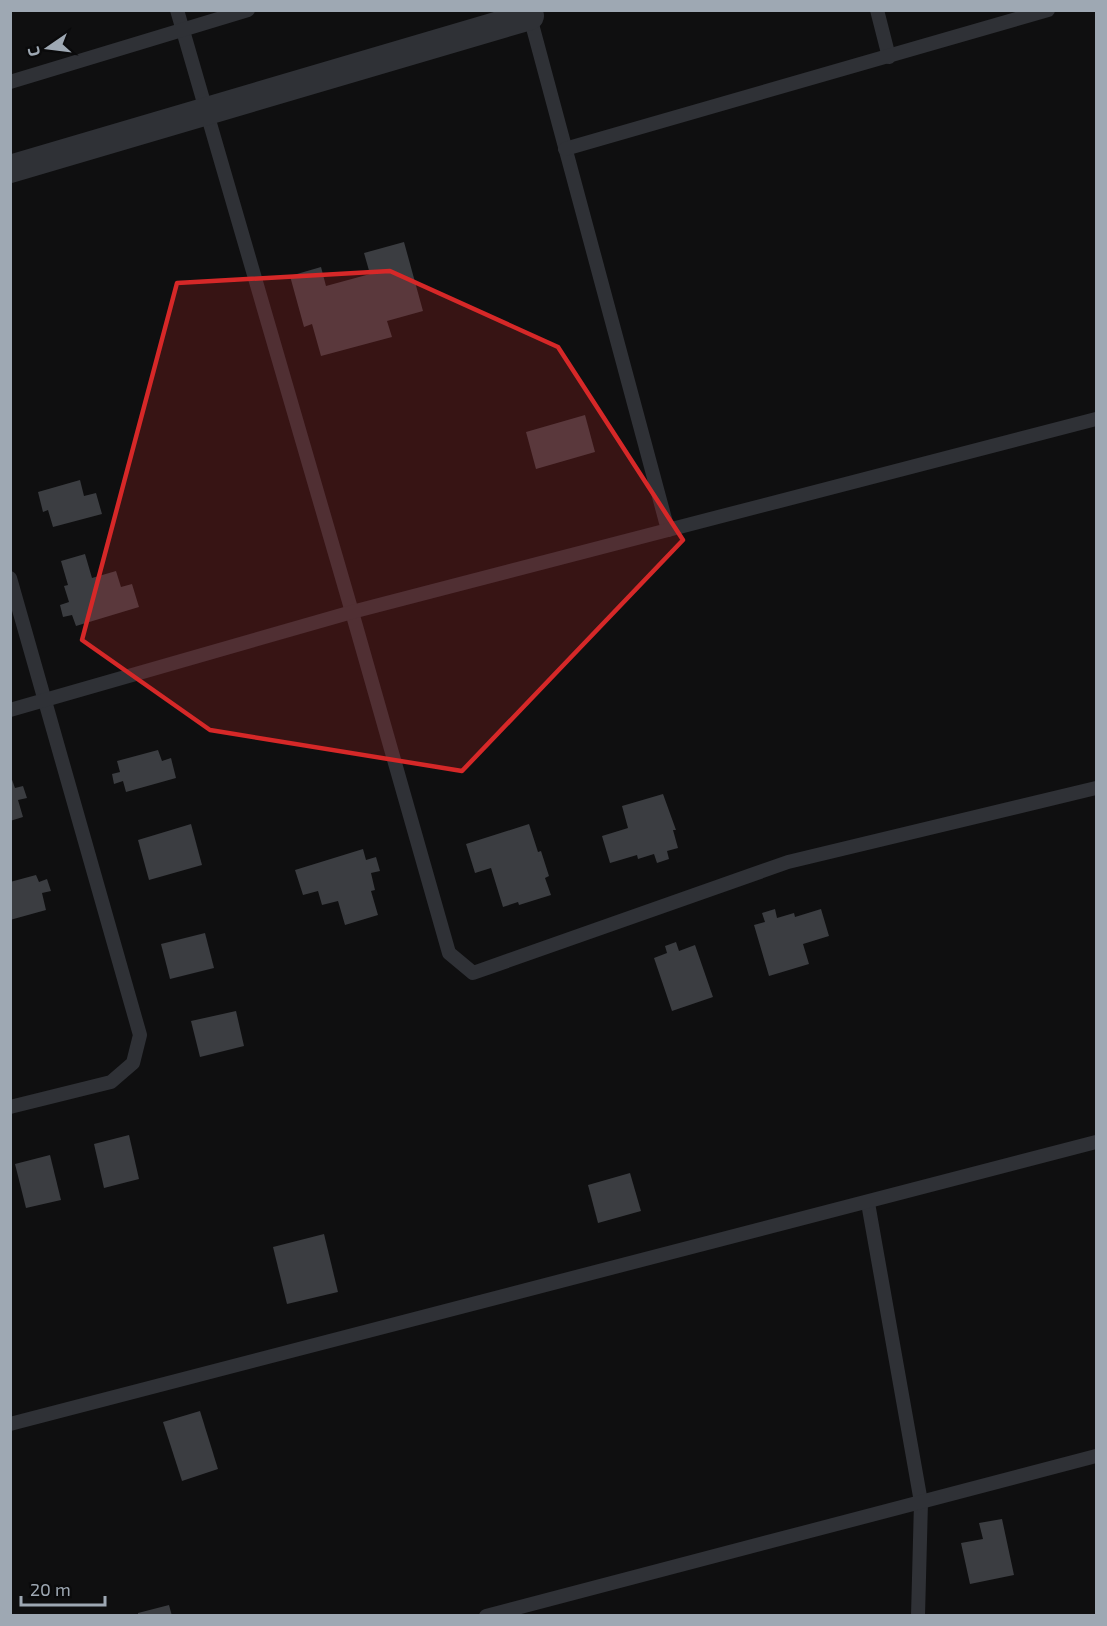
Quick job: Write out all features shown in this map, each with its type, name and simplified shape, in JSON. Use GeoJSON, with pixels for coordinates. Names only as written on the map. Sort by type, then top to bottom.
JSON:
{"type":"FeatureCollection","features":[{"type":"Feature","properties":{"kind":"street"},"geometry":{"type":"LineString","coordinates":[[10,169],[207,112],[529,13]]}},
{"type":"Feature","properties":{"kind":"lane"},"geometry":{"type":"LineString","coordinates":[[177,10],[449,953],[473,973],[788,862],[1096,788]]}},
{"type":"Feature","properties":{"kind":"lane"},"geometry":{"type":"LineString","coordinates":[[10,82],[248,10]]}},
{"type":"Feature","properties":{"kind":"lane"},"geometry":{"type":"LineString","coordinates":[[877,10],[889,57]]}},
{"type":"Feature","properties":{"kind":"lane"},"geometry":{"type":"LineString","coordinates":[[565,149],[1048,10]]}},
{"type":"Feature","properties":{"kind":"lane"},"geometry":{"type":"LineString","coordinates":[[529,13],[668,530]]}},
{"type":"Feature","properties":{"kind":"lane"},"geometry":{"type":"LineString","coordinates":[[10,710],[352,612],[1096,419]]}},
{"type":"Feature","properties":{"kind":"lane"},"geometry":{"type":"LineString","coordinates":[[10,578],[140,1035],[133,1063],[111,1082],[10,1107]]}},
{"type":"Feature","properties":{"kind":"lane"},"geometry":{"type":"LineString","coordinates":[[10,1424],[1096,1142]]}},
{"type":"Feature","properties":{"kind":"lane"},"geometry":{"type":"LineString","coordinates":[[868,1203],[921,1502],[918,1616]]}},
{"type":"Feature","properties":{"kind":"lane"},"geometry":{"type":"LineString","coordinates":[[486,1616],[1096,1456]]}},
{"type":"Feature","properties":{"kind":"highlighted area"},"geometry":{"type":"Polygon","coordinates":[[[390,271],[558,347],[683,540],[462,771],[210,730],[82,640],[177,283],[390,271]]]}},
{"type":"Feature","properties":{"kind":"building"},"geometry":{"type":"Polygon","coordinates":[[[404,242],[423,311],[387,321],[392,337],[321,356],[312,324],[304,327],[290,276],[321,267],[326,286],[370,274],[364,253],[404,242]]]}},
{"type":"Feature","properties":{"kind":"building"},"geometry":{"type":"Polygon","coordinates":[[[585,415],[595,452],[536,469],[526,432],[585,415]]]}},
{"type":"Feature","properties":{"kind":"building"},"geometry":{"type":"Polygon","coordinates":[[[80,480],[84,496],[96,493],[102,514],[53,527],[48,510],[43,512],[38,492],[80,480]]]}},
{"type":"Feature","properties":{"kind":"building"},"geometry":{"type":"Polygon","coordinates":[[[85,554],[92,578],[116,571],[121,587],[132,584],[139,607],[76,626],[72,615],[63,617],[60,605],[69,602],[64,586],[68,585],[61,561],[85,554]]]}},
{"type":"Feature","properties":{"kind":"building"},"geometry":{"type":"Polygon","coordinates":[[[158,750],[162,761],[171,758],[176,778],[126,792],[123,781],[114,784],[112,774],[120,772],[117,761],[158,750]]]}},
{"type":"Feature","properties":{"kind":"building"},"geometry":{"type":"Polygon","coordinates":[[[10,774],[15,788],[23,786],[27,798],[18,800],[23,817],[10,821],[10,774]]]}},
{"type":"Feature","properties":{"kind":"building"},"geometry":{"type":"Polygon","coordinates":[[[663,794],[676,830],[673,830],[678,848],[667,851],[669,859],[657,863],[654,854],[638,859],[637,855],[610,863],[602,836],[628,828],[622,806],[663,794]]]}},
{"type":"Feature","properties":{"kind":"building"},"geometry":{"type":"Polygon","coordinates":[[[191,824],[202,865],[149,880],[138,840],[191,824]]]}},
{"type":"Feature","properties":{"kind":"building"},"geometry":{"type":"Polygon","coordinates":[[[529,824],[549,876],[545,878],[551,895],[519,905],[518,902],[503,907],[491,868],[475,873],[466,844],[529,824]]]}},
{"type":"Feature","properties":{"kind":"building"},"geometry":{"type":"Polygon","coordinates":[[[363,849],[366,860],[376,857],[380,871],[371,873],[375,890],[371,891],[378,915],[345,925],[338,901],[322,905],[318,891],[303,895],[295,870],[363,849]]]}},
{"type":"Feature","properties":{"kind":"building"},"geometry":{"type":"Polygon","coordinates":[[[36,875],[39,882],[47,879],[51,891],[42,893],[46,910],[10,920],[10,882],[36,875]]]}},
{"type":"Feature","properties":{"kind":"building"},"geometry":{"type":"Polygon","coordinates":[[[775,909],[777,918],[794,913],[795,917],[821,909],[829,936],[803,944],[809,964],[769,976],[754,925],[765,922],[762,913],[775,909]]]}},
{"type":"Feature","properties":{"kind":"building"},"geometry":{"type":"Polygon","coordinates":[[[205,933],[214,968],[170,979],[161,944],[205,933]]]}},
{"type":"Feature","properties":{"kind":"building"},"geometry":{"type":"Polygon","coordinates":[[[676,942],[679,951],[695,945],[713,997],[672,1011],[654,958],[667,953],[665,946],[676,942]]]}},
{"type":"Feature","properties":{"kind":"building"},"geometry":{"type":"Polygon","coordinates":[[[236,1011],[244,1046],[200,1057],[191,1021],[236,1011]]]}},
{"type":"Feature","properties":{"kind":"building"},"geometry":{"type":"Polygon","coordinates":[[[129,1135],[139,1179],[104,1188],[94,1144],[129,1135]]]}},
{"type":"Feature","properties":{"kind":"building"},"geometry":{"type":"Polygon","coordinates":[[[50,1155],[61,1200],[26,1208],[15,1164],[50,1155]]]}},
{"type":"Feature","properties":{"kind":"building"},"geometry":{"type":"Polygon","coordinates":[[[630,1173],[641,1211],[598,1223],[588,1185],[630,1173]]]}},
{"type":"Feature","properties":{"kind":"building"},"geometry":{"type":"Polygon","coordinates":[[[324,1234],[338,1292],[287,1304],[273,1247],[324,1234]]]}},
{"type":"Feature","properties":{"kind":"building"},"geometry":{"type":"Polygon","coordinates":[[[200,1411],[218,1469],[182,1481],[163,1422],[200,1411]]]}},
{"type":"Feature","properties":{"kind":"building"},"geometry":{"type":"Polygon","coordinates":[[[1002,1519],[1014,1575],[970,1584],[961,1543],[983,1539],[979,1523],[1002,1519]]]}},
{"type":"Feature","properties":{"kind":"building"},"geometry":{"type":"Polygon","coordinates":[[[169,1605],[172,1616],[138,1616],[138,1613],[169,1605]]]}}]}
